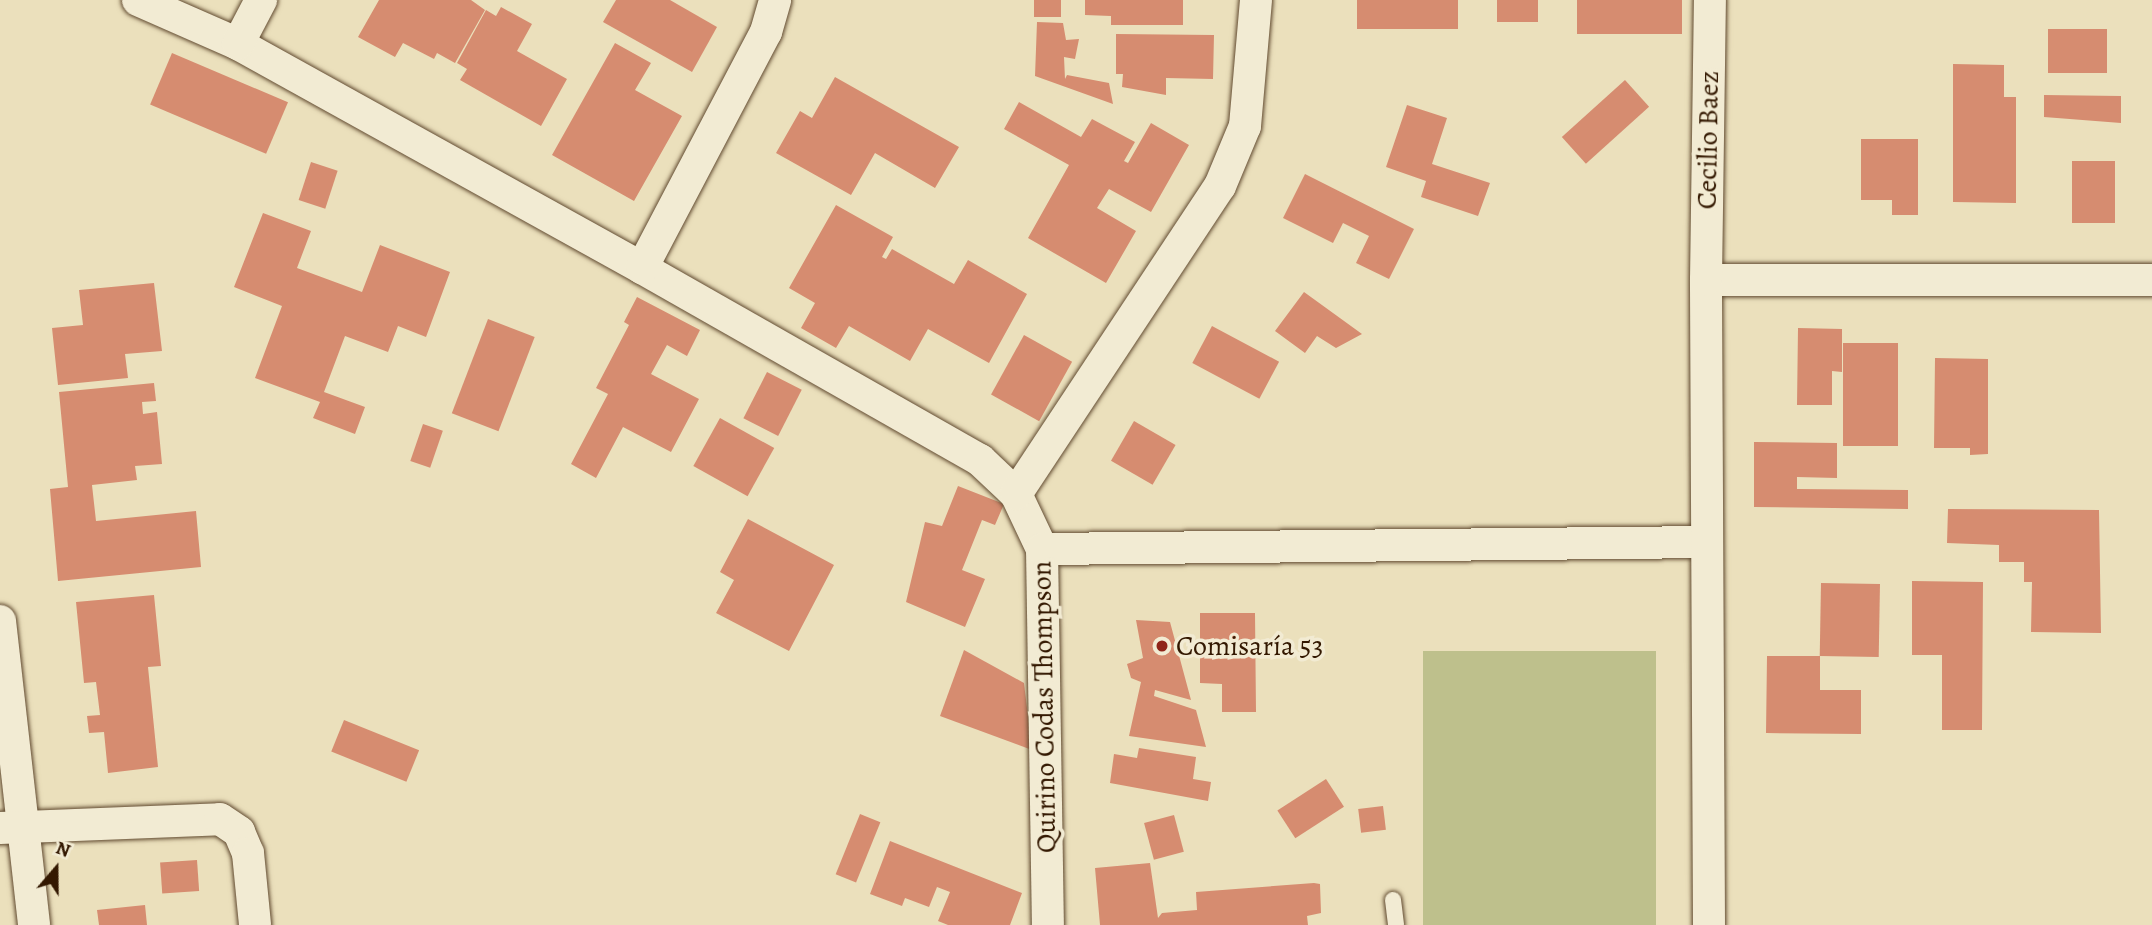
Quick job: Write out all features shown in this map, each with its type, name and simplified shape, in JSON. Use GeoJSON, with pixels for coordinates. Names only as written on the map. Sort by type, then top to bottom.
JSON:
{"type":"FeatureCollection","features":[{"type":"Feature","properties":{"kind":"street"},"geometry":{"type":"LineString","coordinates":[[138,0],[238,44],[642,268],[980,460],[1016,494],[1220,186],[1245,126],[1256,0]]}},
{"type":"Feature","properties":{"kind":"street"},"geometry":{"type":"LineString","coordinates":[[238,44],[261,0]]}},
{"type":"Feature","properties":{"kind":"street"},"geometry":{"type":"LineString","coordinates":[[642,268],[766,32],[775,0]]}},
{"type":"Feature","properties":{"kind":"street","name":"Cecilio Baez"},"geometry":{"type":"LineString","coordinates":[[1709,925],[1706,280],[1710,0]]}},
{"type":"Feature","properties":{"kind":"street"},"geometry":{"type":"LineString","coordinates":[[1706,280],[2152,280]]}},
{"type":"Feature","properties":{"kind":"street","name":"Quirino Codas Thompson"},"geometry":{"type":"LineString","coordinates":[[1016,494],[1042,549],[1048,925]]}},
{"type":"Feature","properties":{"kind":"street"},"geometry":{"type":"LineString","coordinates":[[1042,549],[1706,542]]}},
{"type":"Feature","properties":{"kind":"street"},"geometry":{"type":"LineString","coordinates":[[0,621],[12,827],[34,925]]}},
{"type":"Feature","properties":{"kind":"street"},"geometry":{"type":"LineString","coordinates":[[12,827],[220,819],[239,832],[248,853],[256,925]]}},
{"type":"Feature","properties":{"kind":"lane"},"geometry":{"type":"LineString","coordinates":[[1393,900],[1396,925]]}},
{"type":"Feature","properties":{"kind":"green space"},"geometry":{"type":"Polygon","coordinates":[[[1423,651],[1656,651],[1656,925],[1423,925],[1423,651]]]}},
{"type":"Feature","properties":{"kind":"building"},"geometry":{"type":"Polygon","coordinates":[[[379,0],[471,0],[485,10],[455,63],[437,53],[434,59],[403,43],[395,57],[358,37],[379,0]]]}},
{"type":"Feature","properties":{"kind":"building"},"geometry":{"type":"Polygon","coordinates":[[[616,0],[670,0],[717,27],[692,72],[603,22],[616,0]]]}},
{"type":"Feature","properties":{"kind":"building"},"geometry":{"type":"Polygon","coordinates":[[[1034,0],[1061,0],[1061,17],[1034,17],[1034,0]]]}},
{"type":"Feature","properties":{"kind":"building"},"geometry":{"type":"Polygon","coordinates":[[[1085,0],[1183,0],[1183,25],[1111,25],[1111,16],[1085,15],[1085,0]]]}},
{"type":"Feature","properties":{"kind":"building"},"geometry":{"type":"Polygon","coordinates":[[[1357,0],[1458,0],[1458,29],[1357,29],[1357,0]]]}},
{"type":"Feature","properties":{"kind":"building"},"geometry":{"type":"Polygon","coordinates":[[[1497,0],[1538,0],[1538,22],[1497,22],[1497,0]]]}},
{"type":"Feature","properties":{"kind":"building"},"geometry":{"type":"Polygon","coordinates":[[[1577,0],[1682,0],[1682,34],[1577,34],[1577,0]]]}},
{"type":"Feature","properties":{"kind":"building"},"geometry":{"type":"Polygon","coordinates":[[[501,7],[532,24],[517,51],[567,79],[541,126],[460,80],[467,69],[457,63],[486,10],[496,16],[501,7]]]}},
{"type":"Feature","properties":{"kind":"building"},"geometry":{"type":"Polygon","coordinates":[[[1037,22],[1063,23],[1066,40],[1079,39],[1075,59],[1064,57],[1065,79],[1067,75],[1109,83],[1113,104],[1035,76],[1037,22]]]}},
{"type":"Feature","properties":{"kind":"building"},"geometry":{"type":"Polygon","coordinates":[[[2048,29],[2107,29],[2107,73],[2048,73],[2048,29]]]}},
{"type":"Feature","properties":{"kind":"building"},"geometry":{"type":"Polygon","coordinates":[[[1116,34],[1214,35],[1213,79],[1166,78],[1166,95],[1122,87],[1123,74],[1116,74],[1116,34]]]}},
{"type":"Feature","properties":{"kind":"building"},"geometry":{"type":"Polygon","coordinates":[[[615,43],[651,63],[635,90],[682,116],[634,201],[552,155],[615,43]]]}},
{"type":"Feature","properties":{"kind":"building"},"geometry":{"type":"Polygon","coordinates":[[[172,53],[288,102],[266,154],[150,105],[172,53]]]}},
{"type":"Feature","properties":{"kind":"building"},"geometry":{"type":"Polygon","coordinates":[[[1953,64],[2004,65],[2004,97],[2016,97],[2016,203],[1953,202],[1953,64]]]}},
{"type":"Feature","properties":{"kind":"building"},"geometry":{"type":"Polygon","coordinates":[[[835,77],[959,147],[935,188],[875,153],[851,195],[776,153],[800,111],[812,118],[835,77]]]}},
{"type":"Feature","properties":{"kind":"building"},"geometry":{"type":"Polygon","coordinates":[[[1625,80],[1649,107],[1586,164],[1562,137],[1625,80]]]}},
{"type":"Feature","properties":{"kind":"building"},"geometry":{"type":"Polygon","coordinates":[[[2044,95],[2121,96],[2121,123],[2044,117],[2044,95]]]}},
{"type":"Feature","properties":{"kind":"building"},"geometry":{"type":"Polygon","coordinates":[[[1019,102],[1081,137],[1092,119],[1135,142],[1124,161],[1128,163],[1151,123],[1189,145],[1151,212],[1109,189],[1097,208],[1136,231],[1106,283],[1028,238],[1069,165],[1004,129],[1019,102]]]}},
{"type":"Feature","properties":{"kind":"building"},"geometry":{"type":"Polygon","coordinates":[[[1407,105],[1447,118],[1432,164],[1490,183],[1478,216],[1421,197],[1426,181],[1386,167],[1407,105]]]}},
{"type":"Feature","properties":{"kind":"building"},"geometry":{"type":"Polygon","coordinates":[[[1861,139],[1918,139],[1918,215],[1892,215],[1892,200],[1861,200],[1861,139]]]}},
{"type":"Feature","properties":{"kind":"building"},"geometry":{"type":"Polygon","coordinates":[[[2072,161],[2115,161],[2115,223],[2072,223],[2072,161]]]}},
{"type":"Feature","properties":{"kind":"building"},"geometry":{"type":"Polygon","coordinates":[[[311,162],[338,171],[325,209],[299,200],[311,162]]]}},
{"type":"Feature","properties":{"kind":"building"},"geometry":{"type":"Polygon","coordinates":[[[1305,174],[1414,229],[1389,279],[1356,263],[1369,236],[1343,223],[1333,243],[1283,218],[1305,174]]]}},
{"type":"Feature","properties":{"kind":"building"},"geometry":{"type":"Polygon","coordinates":[[[836,205],[893,237],[882,257],[886,259],[892,249],[954,284],[968,260],[1027,294],[989,363],[928,329],[910,361],[849,326],[836,348],[801,328],[815,303],[789,288],[836,205]]]}},
{"type":"Feature","properties":{"kind":"building"},"geometry":{"type":"Polygon","coordinates":[[[263,213],[311,231],[297,268],[362,292],[380,245],[450,272],[426,337],[398,326],[388,352],[345,336],[324,392],[365,407],[355,434],[313,418],[320,402],[255,378],[282,306],[234,287],[263,213]]]}},
{"type":"Feature","properties":{"kind":"building"},"geometry":{"type":"Polygon","coordinates":[[[154,283],[162,351],[125,354],[128,378],[58,385],[52,328],[83,325],[79,290],[154,283]]]}},
{"type":"Feature","properties":{"kind":"building"},"geometry":{"type":"Polygon","coordinates":[[[1304,292],[1362,334],[1336,348],[1317,336],[1305,353],[1275,331],[1304,292]]]}},
{"type":"Feature","properties":{"kind":"building"},"geometry":{"type":"Polygon","coordinates":[[[637,297],[700,330],[687,356],[667,345],[651,374],[699,399],[671,452],[623,427],[596,478],[571,464],[608,394],[596,388],[629,325],[624,322],[637,297]]]}},
{"type":"Feature","properties":{"kind":"building"},"geometry":{"type":"Polygon","coordinates":[[[488,319],[535,337],[498,431],[452,413],[488,319]]]}},
{"type":"Feature","properties":{"kind":"building"},"geometry":{"type":"Polygon","coordinates":[[[1212,326],[1279,362],[1259,399],[1192,363],[1212,326]]]}},
{"type":"Feature","properties":{"kind":"building"},"geometry":{"type":"Polygon","coordinates":[[[1798,328],[1842,329],[1842,372],[1832,371],[1832,405],[1797,405],[1798,328]]]}},
{"type":"Feature","properties":{"kind":"building"},"geometry":{"type":"Polygon","coordinates":[[[1024,335],[1072,362],[1039,421],[991,394],[1024,335]]]}},
{"type":"Feature","properties":{"kind":"building"},"geometry":{"type":"Polygon","coordinates":[[[1843,343],[1898,343],[1898,446],[1843,446],[1843,343]]]}},
{"type":"Feature","properties":{"kind":"building"},"geometry":{"type":"Polygon","coordinates":[[[1935,358],[1988,359],[1988,454],[1970,455],[1970,448],[1934,448],[1935,358]]]}},
{"type":"Feature","properties":{"kind":"building"},"geometry":{"type":"Polygon","coordinates":[[[767,372],[802,390],[778,436],[743,418],[767,372]]]}},
{"type":"Feature","properties":{"kind":"building"},"geometry":{"type":"Polygon","coordinates":[[[154,383],[156,401],[142,402],[143,414],[157,412],[162,464],[135,466],[137,480],[92,485],[96,521],[196,511],[201,567],[58,581],[50,489],[68,487],[59,392],[154,383]]]}},
{"type":"Feature","properties":{"kind":"building"},"geometry":{"type":"Polygon","coordinates":[[[720,418],[774,448],[748,496],[693,466],[720,418]]]}},
{"type":"Feature","properties":{"kind":"building"},"geometry":{"type":"Polygon","coordinates":[[[1134,421],[1176,445],[1153,485],[1111,461],[1134,421]]]}},
{"type":"Feature","properties":{"kind":"building"},"geometry":{"type":"Polygon","coordinates":[[[423,424],[443,431],[430,468],[410,461],[423,424]]]}},
{"type":"Feature","properties":{"kind":"building"},"geometry":{"type":"Polygon","coordinates":[[[1754,442],[1837,443],[1837,478],[1797,477],[1797,489],[1908,490],[1908,509],[1754,507],[1754,442]]]}},
{"type":"Feature","properties":{"kind":"building"},"geometry":{"type":"Polygon","coordinates":[[[958,486],[1004,504],[995,525],[982,520],[962,570],[985,579],[965,627],[906,602],[925,522],[942,526],[958,486]]]}},
{"type":"Feature","properties":{"kind":"building"},"geometry":{"type":"Polygon","coordinates":[[[1948,509],[2099,510],[2101,633],[2031,632],[2032,582],[2024,582],[2024,562],[1999,562],[1999,545],[1947,543],[1948,509]]]}},
{"type":"Feature","properties":{"kind":"building"},"geometry":{"type":"Polygon","coordinates":[[[748,519],[834,565],[789,651],[716,613],[734,580],[720,572],[748,519]]]}},
{"type":"Feature","properties":{"kind":"building"},"geometry":{"type":"Polygon","coordinates":[[[1912,581],[1983,582],[1982,730],[1942,730],[1942,655],[1912,655],[1912,581]]]}},
{"type":"Feature","properties":{"kind":"building"},"geometry":{"type":"Polygon","coordinates":[[[1821,583],[1880,584],[1879,657],[1820,656],[1821,583]]]}},
{"type":"Feature","properties":{"kind":"building"},"geometry":{"type":"Polygon","coordinates":[[[154,595],[161,666],[148,667],[158,767],[108,773],[104,732],[89,733],[87,716],[100,715],[96,682],[84,683],[76,602],[154,595]]]}},
{"type":"Feature","properties":{"kind":"building"},"geometry":{"type":"Polygon","coordinates":[[[1200,613],[1255,613],[1256,712],[1222,712],[1222,684],[1200,683],[1200,613]]]}},
{"type":"Feature","properties":{"kind":"building"},"geometry":{"type":"Polygon","coordinates":[[[1136,620],[1170,622],[1191,700],[1155,690],[1154,696],[1196,710],[1206,747],[1129,736],[1141,682],[1131,678],[1127,664],[1143,658],[1136,620]]]}},
{"type":"Feature","properties":{"kind":"building"},"geometry":{"type":"Polygon","coordinates":[[[964,650],[1024,683],[1032,750],[940,716],[964,650]]]}},
{"type":"Feature","properties":{"kind":"building"},"geometry":{"type":"Polygon","coordinates":[[[1767,656],[1820,656],[1820,690],[1861,690],[1861,734],[1766,733],[1767,656]]]}},
{"type":"Feature","properties":{"kind":"building"},"geometry":{"type":"Polygon","coordinates":[[[344,720],[419,750],[406,782],[331,752],[344,720]]]}},
{"type":"Feature","properties":{"kind":"building"},"geometry":{"type":"Polygon","coordinates":[[[1139,748],[1196,757],[1193,779],[1211,782],[1208,801],[1110,783],[1114,754],[1137,758],[1139,748]]]}},
{"type":"Feature","properties":{"kind":"building"},"geometry":{"type":"Polygon","coordinates":[[[1326,779],[1344,807],[1295,838],[1277,811],[1326,779]]]}},
{"type":"Feature","properties":{"kind":"building"},"geometry":{"type":"Polygon","coordinates":[[[1383,806],[1386,830],[1361,833],[1358,809],[1383,806]]]}},
{"type":"Feature","properties":{"kind":"building"},"geometry":{"type":"Polygon","coordinates":[[[860,814],[880,822],[856,883],[836,874],[860,814]]]}},
{"type":"Feature","properties":{"kind":"building"},"geometry":{"type":"Polygon","coordinates":[[[1174,815],[1184,852],[1154,860],[1144,823],[1174,815]]]}},
{"type":"Feature","properties":{"kind":"building"},"geometry":{"type":"Polygon","coordinates":[[[890,841],[1022,893],[1010,925],[948,925],[938,921],[950,892],[937,887],[929,907],[905,898],[902,906],[870,894],[890,841]]]}},
{"type":"Feature","properties":{"kind":"building"},"geometry":{"type":"Polygon","coordinates":[[[197,860],[199,891],[162,894],[160,863],[197,860]]]}},
{"type":"Feature","properties":{"kind":"building"},"geometry":{"type":"Polygon","coordinates":[[[1150,863],[1158,918],[1162,913],[1197,910],[1196,892],[1314,883],[1320,884],[1321,913],[1307,916],[1308,925],[1100,925],[1095,868],[1150,863]]]}},
{"type":"Feature","properties":{"kind":"building"},"geometry":{"type":"Polygon","coordinates":[[[145,905],[147,925],[99,925],[97,910],[145,905]]]}},
{"type":"Feature","properties":{"kind":"place","name":"Comisaría 53"},"geometry":{"type":"Point","coordinates":[1162,646]}}]}
